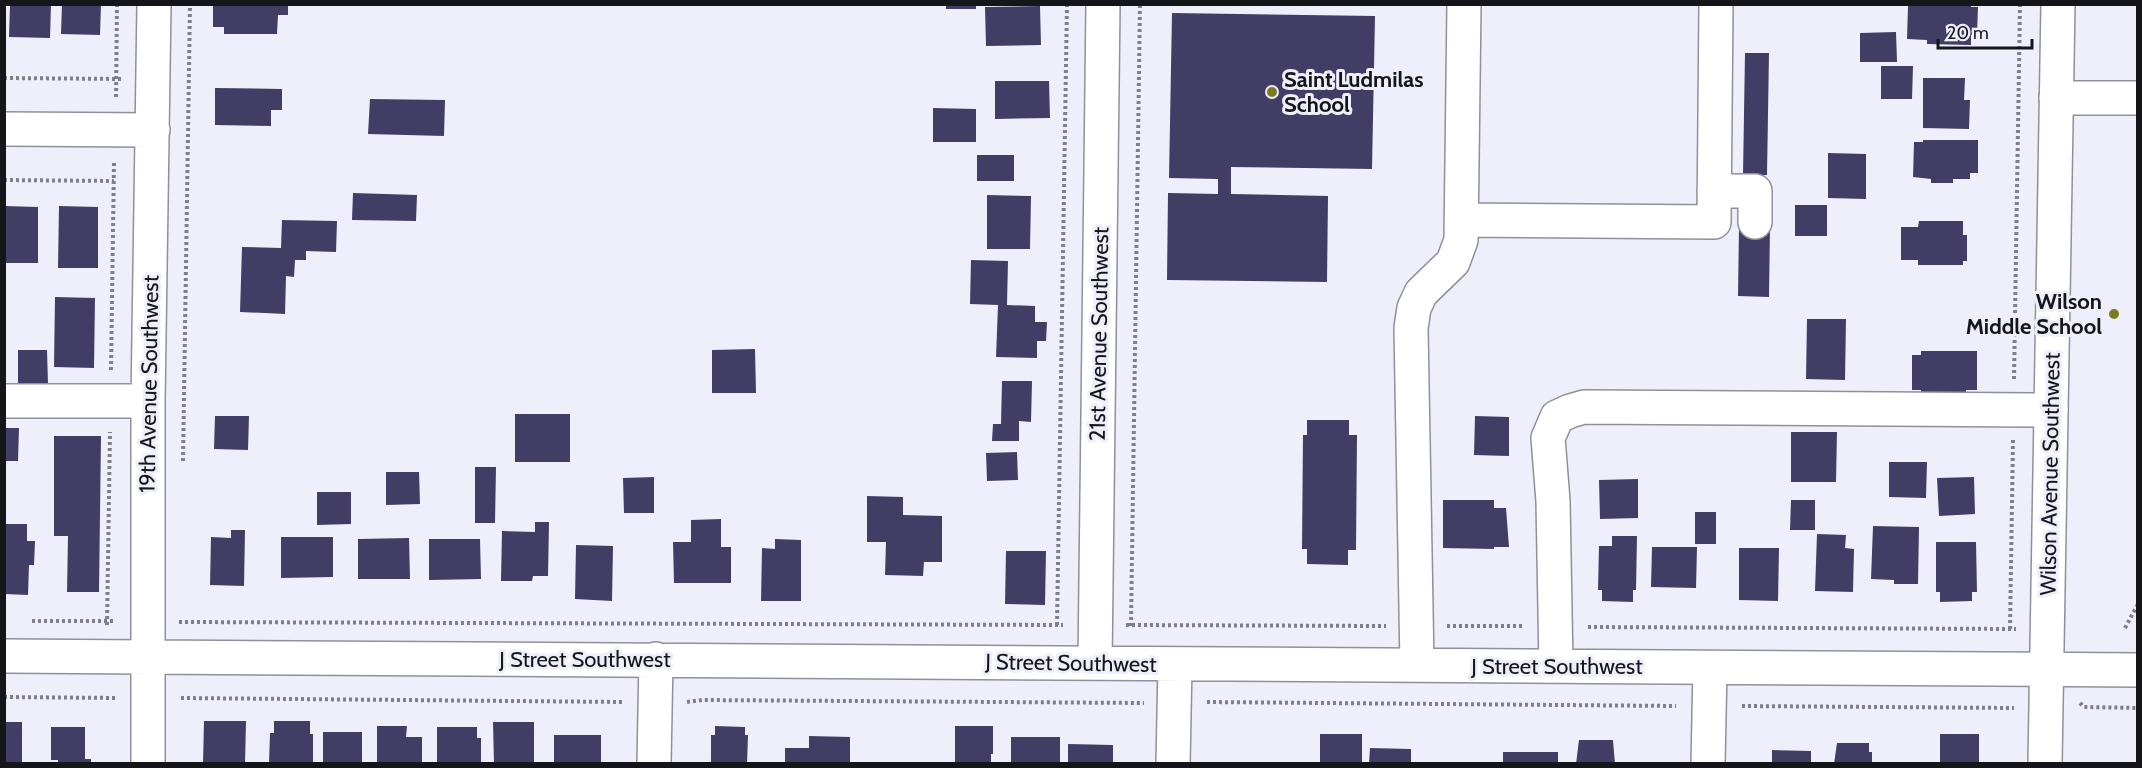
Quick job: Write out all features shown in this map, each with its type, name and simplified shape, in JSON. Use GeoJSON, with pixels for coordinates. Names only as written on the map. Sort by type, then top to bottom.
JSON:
{"type":"FeatureCollection","features":[{"type":"Feature","properties":{"kind":"street","name":"19th Avenue Southwest"},"geometry":{"type":"LineString","coordinates":[[148,764],[148,401],[154,4]]}},
{"type":"Feature","properties":{"kind":"street","name":"21st Avenue Southwest"},"geometry":{"type":"LineString","coordinates":[[1095,663],[1103,4]]}},
{"type":"Feature","properties":{"kind":"street"},"geometry":{"type":"LineString","coordinates":[[1417,665],[1411,328],[1414,308],[1421,293],[1453,262],[1461,240],[1464,4]]}},
{"type":"Feature","properties":{"kind":"street"},"geometry":{"type":"LineString","coordinates":[[1462,220],[1714,222],[1716,4]]}},
{"type":"Feature","properties":{"kind":"street","name":"Wilson Avenue Southwest"},"geometry":{"type":"LineString","coordinates":[[2045,764],[2058,4]]}},
{"type":"Feature","properties":{"kind":"street"},"geometry":{"type":"LineString","coordinates":[[2056,98],[2138,98]]}},
{"type":"Feature","properties":{"kind":"street"},"geometry":{"type":"LineString","coordinates":[[4,129],[153,130]]}},
{"type":"Feature","properties":{"kind":"street"},"geometry":{"type":"LineString","coordinates":[[1714,191],[1755,191],[1755,222]]}},
{"type":"Feature","properties":{"kind":"street"},"geometry":{"type":"LineString","coordinates":[[4,401],[148,401]]}},
{"type":"Feature","properties":{"kind":"street"},"geometry":{"type":"LineString","coordinates":[[1556,666],[1553,501],[1548,438],[1557,417],[1584,407],[2051,410]]}},
{"type":"Feature","properties":{"kind":"street","name":"J Street Southwest"},"geometry":{"type":"LineString","coordinates":[[4,656],[2138,669]]}},
{"type":"Feature","properties":{"kind":"street"},"geometry":{"type":"LineString","coordinates":[[654,764],[656,659]]}},
{"type":"Feature","properties":{"kind":"street"},"geometry":{"type":"LineString","coordinates":[[1173,764],[1175,664]]}},
{"type":"Feature","properties":{"kind":"street"},"geometry":{"type":"LineString","coordinates":[[1708,764],[1710,668]]}},
{"type":"Feature","properties":{"kind":"path"},"geometry":{"type":"LineString","coordinates":[[116,105],[117,4]]}},
{"type":"Feature","properties":{"kind":"path"},"geometry":{"type":"LineString","coordinates":[[183,466],[190,4]]}},
{"type":"Feature","properties":{"kind":"path"},"geometry":{"type":"LineString","coordinates":[[1057,634],[1067,4]]}},
{"type":"Feature","properties":{"kind":"path"},"geometry":{"type":"LineString","coordinates":[[1130,636],[1140,4]]}},
{"type":"Feature","properties":{"kind":"path"},"geometry":{"type":"LineString","coordinates":[[2010,629],[2020,4]]}},
{"type":"Feature","properties":{"kind":"path"},"geometry":{"type":"LineString","coordinates":[[4,78],[130,80]]}},
{"type":"Feature","properties":{"kind":"path"},"geometry":{"type":"LineString","coordinates":[[4,180],[114,181]]}},
{"type":"Feature","properties":{"kind":"path"},"geometry":{"type":"LineString","coordinates":[[2125,628],[2138,604]]}},
{"type":"Feature","properties":{"kind":"path"},"geometry":{"type":"LineString","coordinates":[[27,621],[116,621]]}},
{"type":"Feature","properties":{"kind":"path"},"geometry":{"type":"LineString","coordinates":[[171,622],[1072,625]]}},
{"type":"Feature","properties":{"kind":"path"},"geometry":{"type":"LineString","coordinates":[[180,630],[181,622]]}},
{"type":"Feature","properties":{"kind":"path"},"geometry":{"type":"LineString","coordinates":[[4,697],[125,698]]}},
{"type":"Feature","properties":{"kind":"path"},"geometry":{"type":"LineString","coordinates":[[175,698],[626,702]]}},
{"type":"Feature","properties":{"kind":"path"},"geometry":{"type":"LineString","coordinates":[[684,702],[713,700],[1148,703]]}},
{"type":"Feature","properties":{"kind":"path"},"geometry":{"type":"LineString","coordinates":[[1197,702],[1683,706]]}},
{"type":"Feature","properties":{"kind":"path"},"geometry":{"type":"LineString","coordinates":[[2079,703],[2084,707],[2138,708]]}},
{"type":"Feature","properties":{"kind":"path"},"geometry":{"type":"LineString","coordinates":[[1737,706],[2017,708]]}},
{"type":"Feature","properties":{"kind":"building"},"geometry":{"type":"Polygon","coordinates":[[[62,4],[101,4],[100,35],[61,34],[62,4]]]}},
{"type":"Feature","properties":{"kind":"building"},"geometry":{"type":"Polygon","coordinates":[[[213,4],[288,4],[288,15],[278,15],[277,34],[224,34],[224,27],[213,27],[213,4]]]}},
{"type":"Feature","properties":{"kind":"building"},"geometry":{"type":"Polygon","coordinates":[[[946,4],[976,4],[976,9],[946,9],[946,4]]]}},
{"type":"Feature","properties":{"kind":"building"},"geometry":{"type":"Polygon","coordinates":[[[1928,4],[1971,4],[1971,7],[1978,7],[1977,35],[1971,35],[1971,45],[1927,44],[1927,40],[1907,39],[1908,6],[1928,6],[1928,4]]]}},
{"type":"Feature","properties":{"kind":"building"},"geometry":{"type":"Polygon","coordinates":[[[10,5],[51,5],[50,38],[9,37],[10,5]]]}},
{"type":"Feature","properties":{"kind":"building"},"geometry":{"type":"Polygon","coordinates":[[[1040,6],[1041,45],[986,46],[985,7],[1040,6]]]}},
{"type":"Feature","properties":{"kind":"building","name":"Saint Ludmilas School"},"geometry":{"type":"Polygon","coordinates":[[[1172,13],[1375,16],[1372,169],[1231,167],[1231,194],[1328,196],[1327,282],[1167,280],[1168,193],[1218,194],[1218,179],[1169,178],[1172,13]]]}},
{"type":"Feature","properties":{"kind":"building"},"geometry":{"type":"Polygon","coordinates":[[[1896,32],[1897,62],[1860,62],[1860,33],[1896,32]]]}},
{"type":"Feature","properties":{"kind":"building"},"geometry":{"type":"Polygon","coordinates":[[[1745,53],[1769,53],[1767,175],[1743,175],[1745,53]]]}},
{"type":"Feature","properties":{"kind":"building"},"geometry":{"type":"Polygon","coordinates":[[[1881,66],[1913,66],[1912,99],[1881,99],[1881,66]]]}},
{"type":"Feature","properties":{"kind":"building"},"geometry":{"type":"Polygon","coordinates":[[[1923,78],[1965,78],[1964,100],[1970,100],[1969,129],[1923,128],[1923,78]]]}},
{"type":"Feature","properties":{"kind":"building"},"geometry":{"type":"Polygon","coordinates":[[[995,81],[1049,81],[1050,118],[995,119],[995,81]]]}},
{"type":"Feature","properties":{"kind":"building"},"geometry":{"type":"Polygon","coordinates":[[[215,88],[282,89],[282,110],[271,110],[271,126],[215,125],[215,88]]]}},
{"type":"Feature","properties":{"kind":"building"},"geometry":{"type":"Polygon","coordinates":[[[370,99],[445,100],[444,136],[368,134],[370,99]]]}},
{"type":"Feature","properties":{"kind":"building"},"geometry":{"type":"Polygon","coordinates":[[[933,108],[976,109],[976,142],[933,142],[933,108]]]}},
{"type":"Feature","properties":{"kind":"building"},"geometry":{"type":"Polygon","coordinates":[[[1923,140],[1978,140],[1978,173],[1970,173],[1970,179],[1953,179],[1953,183],[1931,183],[1931,179],[1913,177],[1914,142],[1923,142],[1923,140]]]}},
{"type":"Feature","properties":{"kind":"building"},"geometry":{"type":"Polygon","coordinates":[[[1828,153],[1866,154],[1866,199],[1828,198],[1828,153]]]}},
{"type":"Feature","properties":{"kind":"building"},"geometry":{"type":"Polygon","coordinates":[[[977,155],[1014,155],[1014,181],[977,181],[977,155]]]}},
{"type":"Feature","properties":{"kind":"building"},"geometry":{"type":"Polygon","coordinates":[[[353,193],[417,195],[416,221],[352,220],[353,193]]]}},
{"type":"Feature","properties":{"kind":"building"},"geometry":{"type":"Polygon","coordinates":[[[987,195],[1031,196],[1030,249],[987,249],[987,195]]]}},
{"type":"Feature","properties":{"kind":"building"},"geometry":{"type":"Polygon","coordinates":[[[1795,205],[1827,205],[1827,236],[1795,236],[1795,205]]]}},
{"type":"Feature","properties":{"kind":"building"},"geometry":{"type":"Polygon","coordinates":[[[4,206],[38,207],[38,263],[4,263],[4,206]]]}},
{"type":"Feature","properties":{"kind":"building"},"geometry":{"type":"Polygon","coordinates":[[[59,206],[98,207],[98,268],[58,268],[59,206]]]}},
{"type":"Feature","properties":{"kind":"building"},"geometry":{"type":"Polygon","coordinates":[[[282,220],[337,221],[336,252],[306,251],[306,260],[295,260],[294,277],[286,276],[285,314],[240,312],[242,247],[281,248],[282,220]]]}},
{"type":"Feature","properties":{"kind":"building"},"geometry":{"type":"Polygon","coordinates":[[[1919,221],[1963,221],[1963,235],[1967,235],[1967,261],[1963,261],[1963,265],[1918,265],[1918,260],[1901,260],[1901,227],[1918,227],[1919,221]]]}},
{"type":"Feature","properties":{"kind":"building"},"geometry":{"type":"Polygon","coordinates":[[[1739,227],[1770,227],[1769,297],[1738,296],[1739,227]]]}},
{"type":"Feature","properties":{"kind":"building"},"geometry":{"type":"Polygon","coordinates":[[[971,260],[1008,261],[1007,305],[1035,306],[1035,322],[1047,322],[1046,341],[1037,341],[1037,358],[996,357],[998,305],[970,304],[971,260]]]}},
{"type":"Feature","properties":{"kind":"building"},"geometry":{"type":"Polygon","coordinates":[[[55,297],[95,298],[94,368],[54,367],[55,297]]]}},
{"type":"Feature","properties":{"kind":"building"},"geometry":{"type":"Polygon","coordinates":[[[1807,319],[1846,319],[1845,380],[1806,379],[1807,319]]]}},
{"type":"Feature","properties":{"kind":"building"},"geometry":{"type":"Polygon","coordinates":[[[755,349],[756,393],[712,393],[712,350],[755,349]]]}},
{"type":"Feature","properties":{"kind":"building"},"geometry":{"type":"Polygon","coordinates":[[[18,350],[47,350],[48,384],[18,384],[18,350]]]}},
{"type":"Feature","properties":{"kind":"building"},"geometry":{"type":"Polygon","coordinates":[[[1921,351],[1977,351],[1977,390],[1966,390],[1966,393],[1921,393],[1921,390],[1912,390],[1912,355],[1921,355],[1921,351]]]}},
{"type":"Feature","properties":{"kind":"building"},"geometry":{"type":"Polygon","coordinates":[[[1002,381],[1032,381],[1031,422],[1019,421],[1019,441],[992,441],[993,424],[1001,424],[1002,381]]]}},
{"type":"Feature","properties":{"kind":"building"},"geometry":{"type":"Polygon","coordinates":[[[515,414],[570,414],[570,462],[515,462],[515,414]]]}},
{"type":"Feature","properties":{"kind":"building"},"geometry":{"type":"Polygon","coordinates":[[[215,416],[249,416],[248,450],[214,449],[215,416]]]}},
{"type":"Feature","properties":{"kind":"building"},"geometry":{"type":"Polygon","coordinates":[[[1475,416],[1509,417],[1509,456],[1474,455],[1475,416]]]}},
{"type":"Feature","properties":{"kind":"building"},"geometry":{"type":"Polygon","coordinates":[[[1307,420],[1349,420],[1349,435],[1357,435],[1356,550],[1348,550],[1348,565],[1307,564],[1307,549],[1302,549],[1303,435],[1307,435],[1307,420]]]}},
{"type":"Feature","properties":{"kind":"building"},"geometry":{"type":"Polygon","coordinates":[[[4,428],[19,428],[18,461],[4,461],[4,428]]]}},
{"type":"Feature","properties":{"kind":"building"},"geometry":{"type":"Polygon","coordinates":[[[1791,432],[1837,432],[1836,482],[1791,482],[1791,432]]]}},
{"type":"Feature","properties":{"kind":"building"},"geometry":{"type":"Polygon","coordinates":[[[54,436],[101,436],[99,592],[67,592],[68,536],[54,536],[54,436]]]}},
{"type":"Feature","properties":{"kind":"building"},"geometry":{"type":"Polygon","coordinates":[[[1017,452],[1018,480],[987,481],[986,453],[1017,452]]]}},
{"type":"Feature","properties":{"kind":"building"},"geometry":{"type":"Polygon","coordinates":[[[1889,462],[1927,462],[1926,498],[1889,497],[1889,462]]]}},
{"type":"Feature","properties":{"kind":"building"},"geometry":{"type":"Polygon","coordinates":[[[475,467],[496,467],[495,523],[475,523],[475,467]]]}},
{"type":"Feature","properties":{"kind":"building"},"geometry":{"type":"Polygon","coordinates":[[[386,472],[419,472],[420,504],[386,505],[386,472]]]}},
{"type":"Feature","properties":{"kind":"building"},"geometry":{"type":"Polygon","coordinates":[[[654,477],[654,513],[624,513],[623,478],[654,477]]]}},
{"type":"Feature","properties":{"kind":"building"},"geometry":{"type":"Polygon","coordinates":[[[1974,477],[1975,514],[1939,516],[1937,478],[1974,477]]]}},
{"type":"Feature","properties":{"kind":"building"},"geometry":{"type":"Polygon","coordinates":[[[1638,479],[1638,518],[1600,519],[1599,480],[1638,479]]]}},
{"type":"Feature","properties":{"kind":"building"},"geometry":{"type":"Polygon","coordinates":[[[317,492],[351,492],[351,524],[317,525],[317,492]]]}},
{"type":"Feature","properties":{"kind":"building"},"geometry":{"type":"Polygon","coordinates":[[[867,496],[903,497],[903,515],[942,516],[942,562],[924,562],[923,576],[885,575],[886,542],[867,542],[867,496]]]}},
{"type":"Feature","properties":{"kind":"building"},"geometry":{"type":"Polygon","coordinates":[[[1443,500],[1494,500],[1494,508],[1506,508],[1509,547],[1443,548],[1443,500]]]}},
{"type":"Feature","properties":{"kind":"building"},"geometry":{"type":"Polygon","coordinates":[[[1791,500],[1815,500],[1815,530],[1790,530],[1791,500]]]}},
{"type":"Feature","properties":{"kind":"building"},"geometry":{"type":"Polygon","coordinates":[[[1695,512],[1716,512],[1716,544],[1695,544],[1695,512]]]}},
{"type":"Feature","properties":{"kind":"building"},"geometry":{"type":"Polygon","coordinates":[[[721,519],[721,547],[731,547],[731,583],[674,583],[673,542],[691,542],[691,520],[721,519]]]}},
{"type":"Feature","properties":{"kind":"building"},"geometry":{"type":"Polygon","coordinates":[[[535,522],[549,522],[548,576],[533,576],[532,581],[501,581],[502,531],[535,532],[535,522]]]}},
{"type":"Feature","properties":{"kind":"building"},"geometry":{"type":"Polygon","coordinates":[[[4,524],[27,524],[27,541],[35,541],[34,565],[29,565],[28,595],[4,594],[4,524]]]}},
{"type":"Feature","properties":{"kind":"building"},"geometry":{"type":"Polygon","coordinates":[[[1873,526],[1919,527],[1918,584],[1894,584],[1894,580],[1871,579],[1873,526]]]}},
{"type":"Feature","properties":{"kind":"building"},"geometry":{"type":"Polygon","coordinates":[[[231,530],[245,530],[244,586],[210,585],[211,537],[231,538],[231,530]]]}},
{"type":"Feature","properties":{"kind":"building"},"geometry":{"type":"Polygon","coordinates":[[[1817,534],[1846,535],[1845,548],[1854,549],[1853,592],[1815,591],[1817,534]]]}},
{"type":"Feature","properties":{"kind":"building"},"geometry":{"type":"Polygon","coordinates":[[[1612,536],[1637,536],[1636,590],[1633,590],[1633,602],[1602,601],[1602,590],[1598,590],[1599,546],[1612,546],[1612,536]]]}},
{"type":"Feature","properties":{"kind":"building"},"geometry":{"type":"Polygon","coordinates":[[[281,537],[333,537],[333,577],[281,578],[281,537]]]}},
{"type":"Feature","properties":{"kind":"building"},"geometry":{"type":"Polygon","coordinates":[[[409,538],[410,579],[358,579],[358,539],[409,538]]]}},
{"type":"Feature","properties":{"kind":"building"},"geometry":{"type":"Polygon","coordinates":[[[429,539],[480,539],[481,579],[429,580],[429,539]]]}},
{"type":"Feature","properties":{"kind":"building"},"geometry":{"type":"Polygon","coordinates":[[[775,539],[801,540],[801,601],[761,601],[762,548],[775,549],[775,539]]]}},
{"type":"Feature","properties":{"kind":"building"},"geometry":{"type":"Polygon","coordinates":[[[1936,542],[1976,542],[1977,592],[1972,592],[1972,601],[1940,602],[1940,592],[1936,592],[1936,542]]]}},
{"type":"Feature","properties":{"kind":"building"},"geometry":{"type":"Polygon","coordinates":[[[576,545],[613,546],[612,601],[575,599],[576,545]]]}},
{"type":"Feature","properties":{"kind":"building"},"geometry":{"type":"Polygon","coordinates":[[[1652,547],[1697,547],[1696,588],[1651,587],[1652,547]]]}},
{"type":"Feature","properties":{"kind":"building"},"geometry":{"type":"Polygon","coordinates":[[[1739,548],[1779,548],[1778,601],[1739,600],[1739,548]]]}},
{"type":"Feature","properties":{"kind":"building"},"geometry":{"type":"Polygon","coordinates":[[[1006,551],[1046,551],[1045,605],[1005,604],[1006,551]]]}},
{"type":"Feature","properties":{"kind":"building"},"geometry":{"type":"Polygon","coordinates":[[[204,721],[246,721],[245,764],[203,764],[204,721]]]}},
{"type":"Feature","properties":{"kind":"building"},"geometry":{"type":"Polygon","coordinates":[[[274,721],[310,721],[310,734],[313,734],[313,764],[269,764],[270,733],[274,733],[274,721]]]}},
{"type":"Feature","properties":{"kind":"building"},"geometry":{"type":"Polygon","coordinates":[[[4,722],[22,722],[22,764],[4,764],[4,722]]]}},
{"type":"Feature","properties":{"kind":"building"},"geometry":{"type":"Polygon","coordinates":[[[493,722],[534,722],[534,764],[494,764],[493,722]]]}},
{"type":"Feature","properties":{"kind":"building"},"geometry":{"type":"Polygon","coordinates":[[[377,726],[407,726],[406,737],[422,737],[422,762],[377,764],[377,726]]]}},
{"type":"Feature","properties":{"kind":"building"},"geometry":{"type":"Polygon","coordinates":[[[715,726],[745,727],[745,735],[748,735],[747,764],[711,764],[711,735],[715,735],[715,726]]]}},
{"type":"Feature","properties":{"kind":"building"},"geometry":{"type":"Polygon","coordinates":[[[955,726],[993,726],[991,764],[955,764],[955,726]]]}},
{"type":"Feature","properties":{"kind":"building"},"geometry":{"type":"Polygon","coordinates":[[[51,727],[85,727],[85,759],[91,759],[91,764],[58,764],[58,760],[51,760],[51,727]]]}},
{"type":"Feature","properties":{"kind":"building"},"geometry":{"type":"Polygon","coordinates":[[[437,727],[477,727],[477,738],[481,738],[481,764],[437,764],[437,727]]]}},
{"type":"Feature","properties":{"kind":"building"},"geometry":{"type":"Polygon","coordinates":[[[323,732],[362,732],[362,764],[323,764],[323,732]]]}},
{"type":"Feature","properties":{"kind":"building"},"geometry":{"type":"Polygon","coordinates":[[[1320,734],[1362,734],[1362,764],[1320,764],[1320,734]]]}},
{"type":"Feature","properties":{"kind":"building"},"geometry":{"type":"Polygon","coordinates":[[[1940,734],[1979,734],[1979,764],[1940,764],[1940,734]]]}},
{"type":"Feature","properties":{"kind":"building"},"geometry":{"type":"Polygon","coordinates":[[[554,735],[601,735],[601,764],[554,764],[554,735]]]}},
{"type":"Feature","properties":{"kind":"building"},"geometry":{"type":"Polygon","coordinates":[[[809,736],[850,737],[850,764],[785,764],[785,748],[809,748],[809,736]]]}},
{"type":"Feature","properties":{"kind":"building"},"geometry":{"type":"Polygon","coordinates":[[[1011,737],[1060,737],[1060,764],[1011,764],[1011,737]]]}},
{"type":"Feature","properties":{"kind":"building"},"geometry":{"type":"Polygon","coordinates":[[[1579,740],[1613,740],[1615,764],[1576,764],[1579,740]]]}},
{"type":"Feature","properties":{"kind":"building"},"geometry":{"type":"Polygon","coordinates":[[[1837,743],[1869,743],[1872,764],[1834,764],[1837,743]]]}},
{"type":"Feature","properties":{"kind":"building"},"geometry":{"type":"Polygon","coordinates":[[[1068,744],[1113,745],[1113,764],[1068,764],[1068,744]]]}},
{"type":"Feature","properties":{"kind":"building"},"geometry":{"type":"Polygon","coordinates":[[[1370,748],[1411,749],[1411,764],[1369,764],[1370,748]]]}},
{"type":"Feature","properties":{"kind":"building"},"geometry":{"type":"Polygon","coordinates":[[[1772,750],[1811,751],[1811,764],[1772,764],[1772,750]]]}},
{"type":"Feature","properties":{"kind":"building"},"geometry":{"type":"Polygon","coordinates":[[[1503,752],[1558,752],[1558,764],[1503,764],[1503,752]]]}},
{"type":"Feature","properties":{"kind":"place","name":"Saint Ludmilas School"},"geometry":{"type":"Point","coordinates":[1272,92]}},
{"type":"Feature","properties":{"kind":"place","name":"Wilson Middle School"},"geometry":{"type":"Point","coordinates":[2114,314]}}]}
